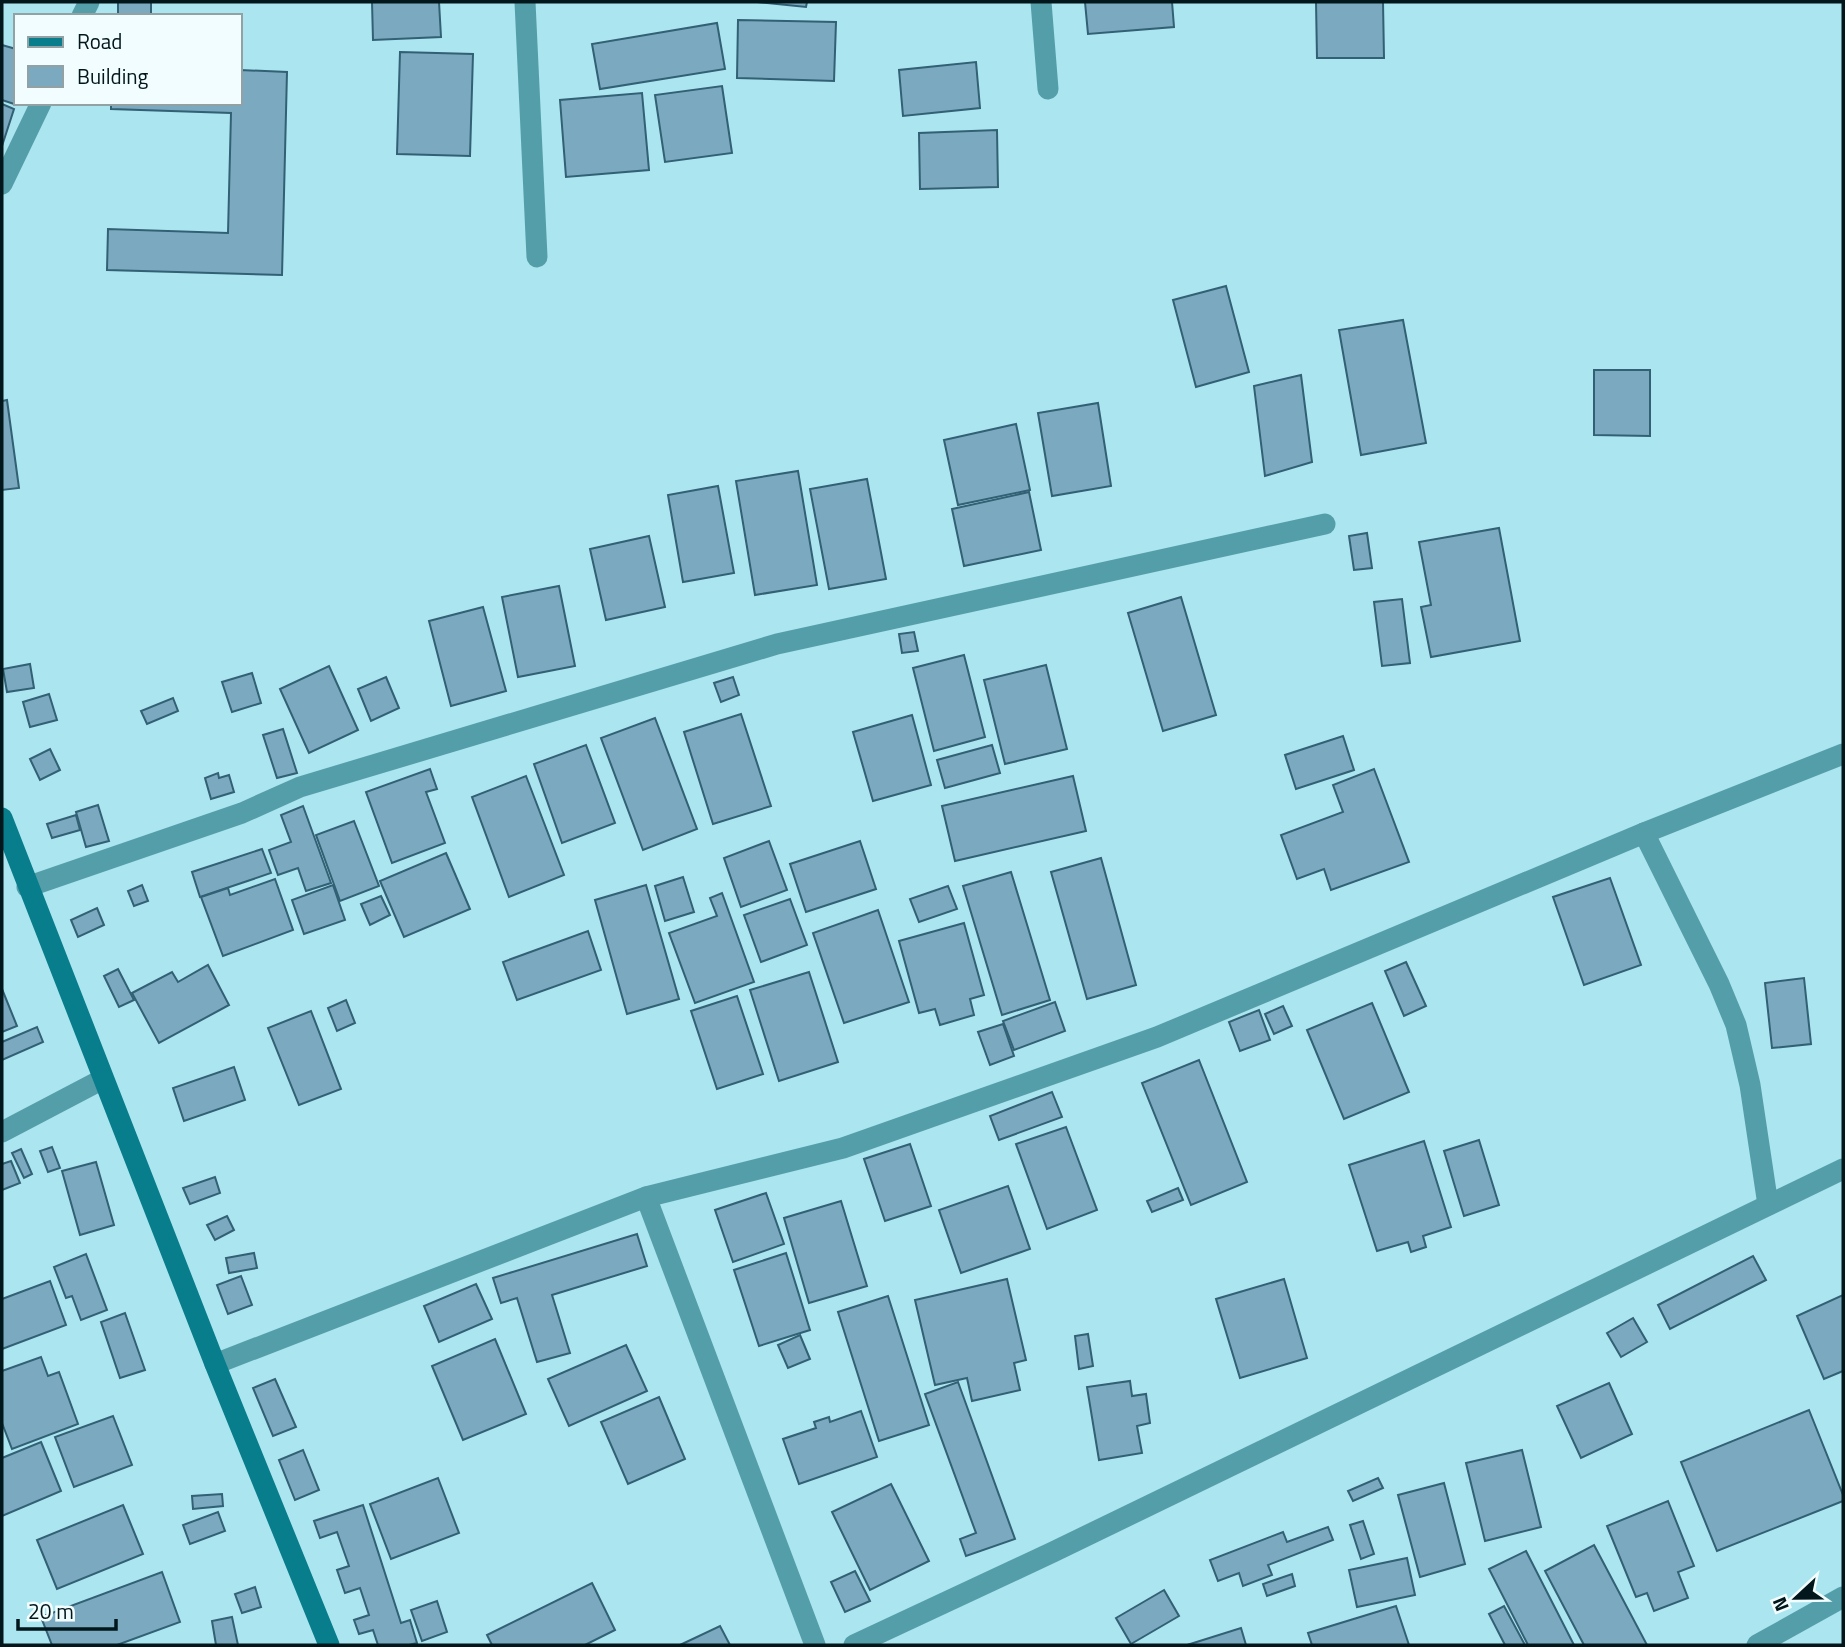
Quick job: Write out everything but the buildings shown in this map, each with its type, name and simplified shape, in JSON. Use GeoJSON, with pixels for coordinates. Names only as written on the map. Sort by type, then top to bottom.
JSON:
{"type":"FeatureCollection","features":[{"type":"Feature","properties":{"kind":"street"},"geometry":{"type":"LineString","coordinates":[[525,2],[537,257]]}},
{"type":"Feature","properties":{"kind":"street"},"geometry":{"type":"LineString","coordinates":[[1041,2],[1048,89]]}},
{"type":"Feature","properties":{"kind":"street"},"geometry":{"type":"LineString","coordinates":[[2,184],[40,105]]}},
{"type":"Feature","properties":{"kind":"street"},"geometry":{"type":"LineString","coordinates":[[27,887],[242,813],[300,787],[777,644],[1325,524]]}},
{"type":"Feature","properties":{"kind":"street"},"geometry":{"type":"LineString","coordinates":[[215,1364],[646,1197],[843,1148],[1157,1037],[1843,754]]}},
{"type":"Feature","properties":{"kind":"street"},"geometry":{"type":"LineString","coordinates":[[2,818],[215,1364],[330,1645]]}},
{"type":"Feature","properties":{"kind":"street"},"geometry":{"type":"LineString","coordinates":[[1644,834],[1719,984],[1736,1025],[1750,1085],[1768,1205]]}},
{"type":"Feature","properties":{"kind":"street"},"geometry":{"type":"LineString","coordinates":[[2,1132],[103,1079]]}},
{"type":"Feature","properties":{"kind":"street"},"geometry":{"type":"LineString","coordinates":[[854,1645],[1065,1546],[1843,1169]]}},
{"type":"Feature","properties":{"kind":"street"},"geometry":{"type":"LineString","coordinates":[[646,1197],[815,1645]]}},
{"type":"Feature","properties":{"kind":"street"},"geometry":{"type":"LineString","coordinates":[[1757,1645],[1843,1597]]}}]}
